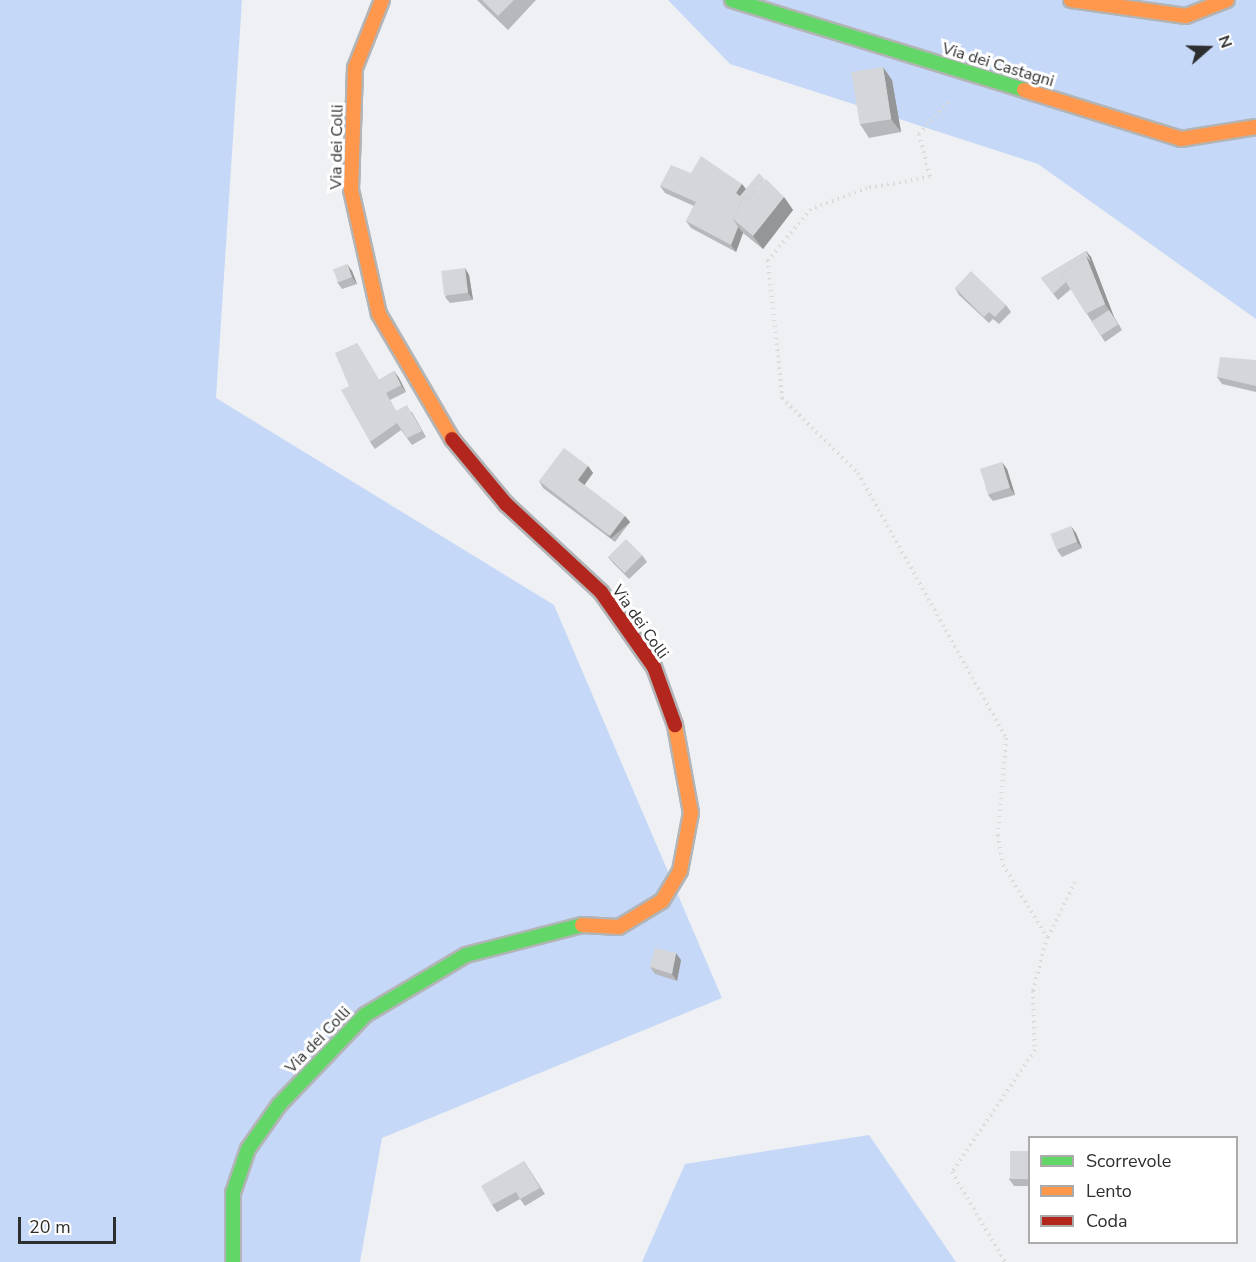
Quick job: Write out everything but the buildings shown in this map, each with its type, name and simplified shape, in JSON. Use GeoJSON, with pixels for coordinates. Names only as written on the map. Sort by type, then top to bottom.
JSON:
{"type":"FeatureCollection","features":[{"type":"Feature","properties":{"kind":"street","name":"Via dei Colli"},"geometry":{"type":"LineString","coordinates":[[233,1262],[233,1193],[249,1149],[279,1105],[365,1015],[466,954],[572,925],[619,927],[662,901],[680,871],[691,813],[679,736],[654,667],[601,592],[506,504],[441,425],[379,314],[351,190],[355,68],[382,0]]}},
{"type":"Feature","properties":{"kind":"street","name":"Via dei Castagni"},"geometry":{"type":"LineString","coordinates":[[732,0],[1181,139],[1256,127]]}},
{"type":"Feature","properties":{"kind":"street"},"geometry":{"type":"LineString","coordinates":[[1071,0],[1186,16],[1227,0]]}},
{"type":"Feature","properties":{"kind":"path"},"geometry":{"type":"LineString","coordinates":[[954,101],[943,103],[919,134],[930,177],[867,188],[811,209],[768,260],[782,398],[858,473],[1006,738],[998,835],[1003,865],[1047,938]]}},
{"type":"Feature","properties":{"kind":"path"},"geometry":{"type":"LineString","coordinates":[[1005,1262],[952,1172],[1035,1050],[1033,991],[1047,938],[1075,882]]}},
{"type":"Feature","properties":{"kind":"shaded area"},"geometry":{"type":"Polygon","coordinates":[[[0,0],[242,0],[216,398],[554,605],[722,998],[382,1138],[360,1262],[0,1262],[0,0]]]}},
{"type":"Feature","properties":{"kind":"shaded area"},"geometry":{"type":"Polygon","coordinates":[[[668,0],[1256,0],[1256,319],[1038,164],[730,64],[668,0]]]}},
{"type":"Feature","properties":{"kind":"shaded area"},"geometry":{"type":"Polygon","coordinates":[[[869,1135],[956,1262],[642,1262],[685,1164],[869,1135]]]}},
{"type":"Feature","properties":{"kind":"traffic: fast"},"geometry":{"type":"LineString","coordinates":[[732,0],[1024,90]]}},
{"type":"Feature","properties":{"kind":"traffic: fast"},"geometry":{"type":"LineString","coordinates":[[233,1262],[233,1193],[248,1149],[279,1105],[365,1015],[466,955],[582,925]]}},
{"type":"Feature","properties":{"kind":"traffic: slow"},"geometry":{"type":"LineString","coordinates":[[382,0],[355,68],[351,190],[379,314],[452,439]]}},
{"type":"Feature","properties":{"kind":"traffic: slow"},"geometry":{"type":"LineString","coordinates":[[1071,0],[1186,16],[1227,0]]}},
{"type":"Feature","properties":{"kind":"traffic: slow"},"geometry":{"type":"LineString","coordinates":[[1024,90],[1181,139],[1256,127]]}},
{"type":"Feature","properties":{"kind":"traffic: slow"},"geometry":{"type":"LineString","coordinates":[[582,925],[619,927],[662,901],[680,871],[691,813],[675,725]]}},
{"type":"Feature","properties":{"kind":"traffic: jam"},"geometry":{"type":"LineString","coordinates":[[452,439],[506,504],[601,592],[654,667],[675,725]]}}]}
